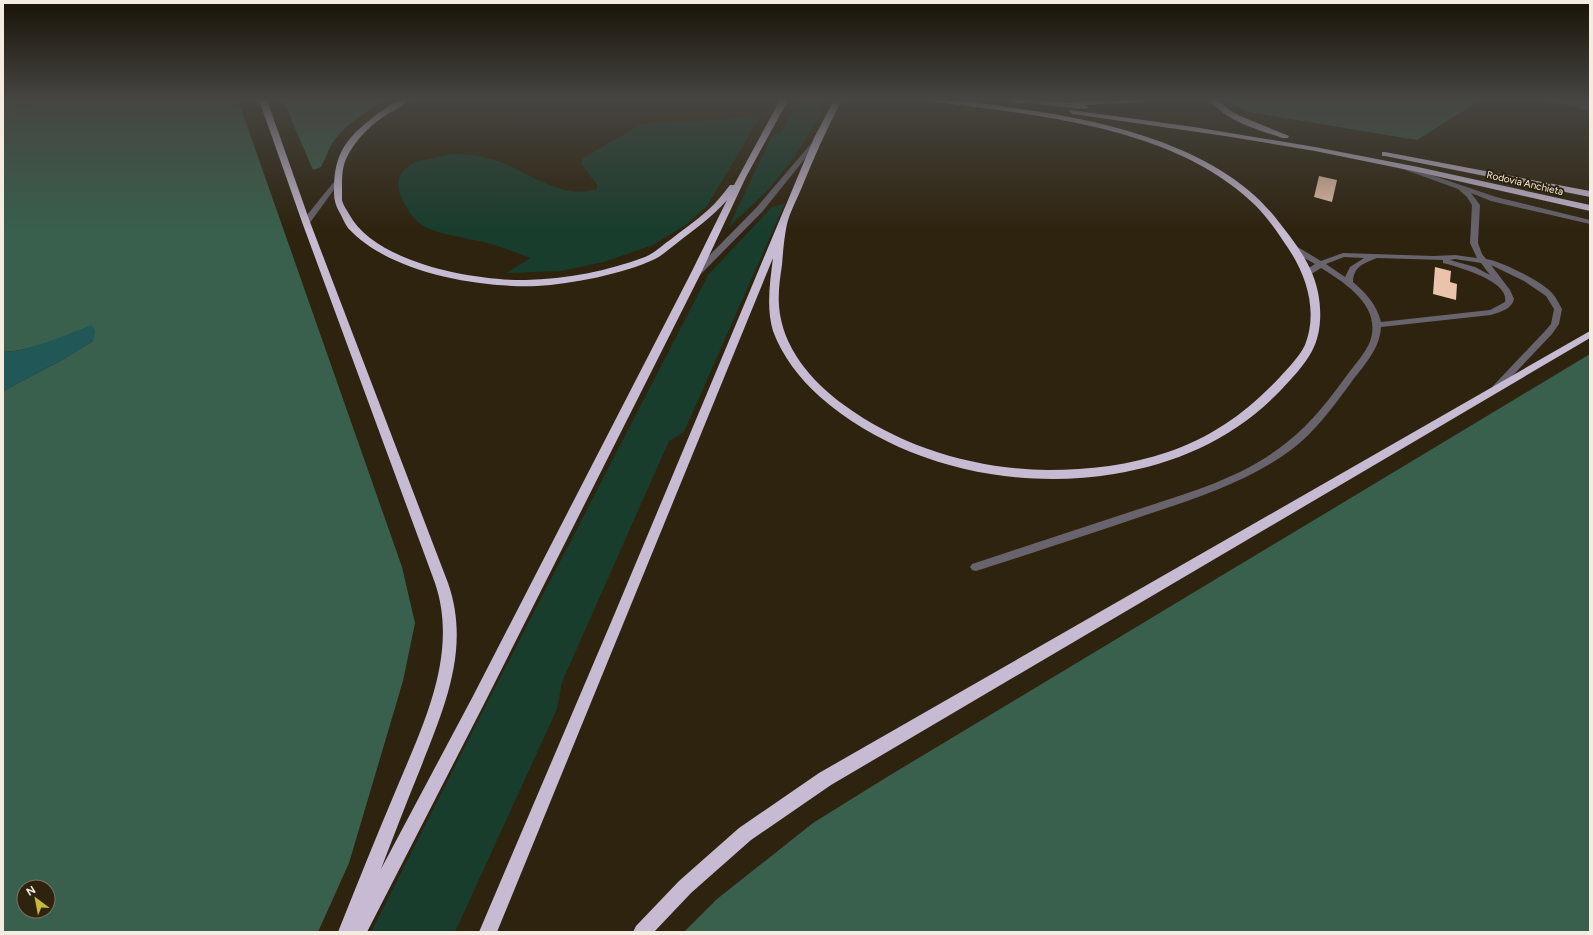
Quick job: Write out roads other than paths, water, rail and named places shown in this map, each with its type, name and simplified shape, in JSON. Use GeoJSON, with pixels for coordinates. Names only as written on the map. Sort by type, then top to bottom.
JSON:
{"type":"FeatureCollection","features":[{"type":"Feature","properties":{"kind":"highway"},"geometry":{"type":"LineString","coordinates":[[278,144],[306,222],[435,566],[447,601],[450,629],[448,664],[439,702],[347,932]]}},
{"type":"Feature","properties":{"kind":"highway"},"geometry":{"type":"LineString","coordinates":[[352,144],[339,165],[335,184],[342,210],[349,223],[361,236],[375,247],[392,256],[426,268],[475,279],[524,283],[551,282],[584,277],[613,270],[658,254],[712,211],[742,178]]}},
{"type":"Feature","properties":{"kind":"highway"},"geometry":{"type":"LineString","coordinates":[[357,932],[473,710],[761,144]]}},
{"type":"Feature","properties":{"kind":"highway"},"geometry":{"type":"LineString","coordinates":[[488,932],[619,620],[816,144]]}},
{"type":"Feature","properties":{"kind":"highway"},"geometry":{"type":"LineString","coordinates":[[783,223],[774,308],[778,330],[788,352],[798,365],[822,393],[844,412],[872,429],[906,446],[951,461],[987,468],[1029,473],[1071,474],[1107,471],[1140,465],[1206,441],[1233,426],[1256,408],[1299,364],[1311,343],[1314,325],[1314,302],[1307,272],[1293,248],[1269,215],[1254,199],[1224,178],[1199,163],[1158,144]]}},
{"type":"Feature","properties":{"kind":"highway","name":"Rodovia Anchieta"},"geometry":{"type":"LineString","coordinates":[[1281,144],[1394,165],[1590,208]]}},
{"type":"Feature","properties":{"kind":"highway","name":"Rodovia Anchieta"},"geometry":{"type":"LineString","coordinates":[[1325,144],[1590,194]]}},
{"type":"Feature","properties":{"kind":"highway"},"geometry":{"type":"LineString","coordinates":[[642,932],[685,888],[745,834],[825,779],[1590,334]]}},
{"type":"Feature","properties":{"kind":"lane"},"geometry":{"type":"LineString","coordinates":[[695,275],[759,210],[813,144]]}},
{"type":"Feature","properties":{"kind":"lane"},"geometry":{"type":"LineString","coordinates":[[1394,165],[1494,199],[1590,222]]}},
{"type":"Feature","properties":{"kind":"lane"},"geometry":{"type":"LineString","coordinates":[[306,222],[335,184]]}},
{"type":"Feature","properties":{"kind":"lane"},"geometry":{"type":"LineString","coordinates":[[1377,325],[1491,312],[1504,307],[1509,303],[1510,299],[1506,290],[1482,261],[1474,243],[1476,205],[1470,196],[1462,189]]}},
{"type":"Feature","properties":{"kind":"lane"},"geometry":{"type":"LineString","coordinates":[[1476,205],[1484,201],[1494,199]]}},
{"type":"Feature","properties":{"kind":"lane"},"geometry":{"type":"LineString","coordinates":[[1455,257],[1467,251],[1474,243]]}},
{"type":"Feature","properties":{"kind":"lane"},"geometry":{"type":"LineString","coordinates":[[976,567],[1203,492],[1231,481],[1253,470],[1296,441],[1313,424],[1369,352],[1376,338],[1377,325],[1375,314],[1369,304],[1349,282],[1293,248]]}},
{"type":"Feature","properties":{"kind":"lane"},"geometry":{"type":"LineString","coordinates":[[1307,272],[1343,255],[1434,258],[1455,257],[1482,261],[1504,268],[1540,286],[1549,294],[1558,309],[1555,324],[1498,387]]}},
{"type":"Feature","properties":{"kind":"lane"},"geometry":{"type":"LineString","coordinates":[[1349,282],[1348,277],[1353,268],[1360,262],[1378,256]]}},
{"type":"Feature","properties":{"kind":"lane"},"geometry":{"type":"LineString","coordinates":[[1434,258],[1472,269],[1500,282]]}},
{"type":"Feature","properties":{"kind":"water"},"geometry":{"type":"Polygon","coordinates":[[[92,325],[95,331],[93,341],[60,361],[3,391],[3,352],[36,346],[92,325]]]}}]}
